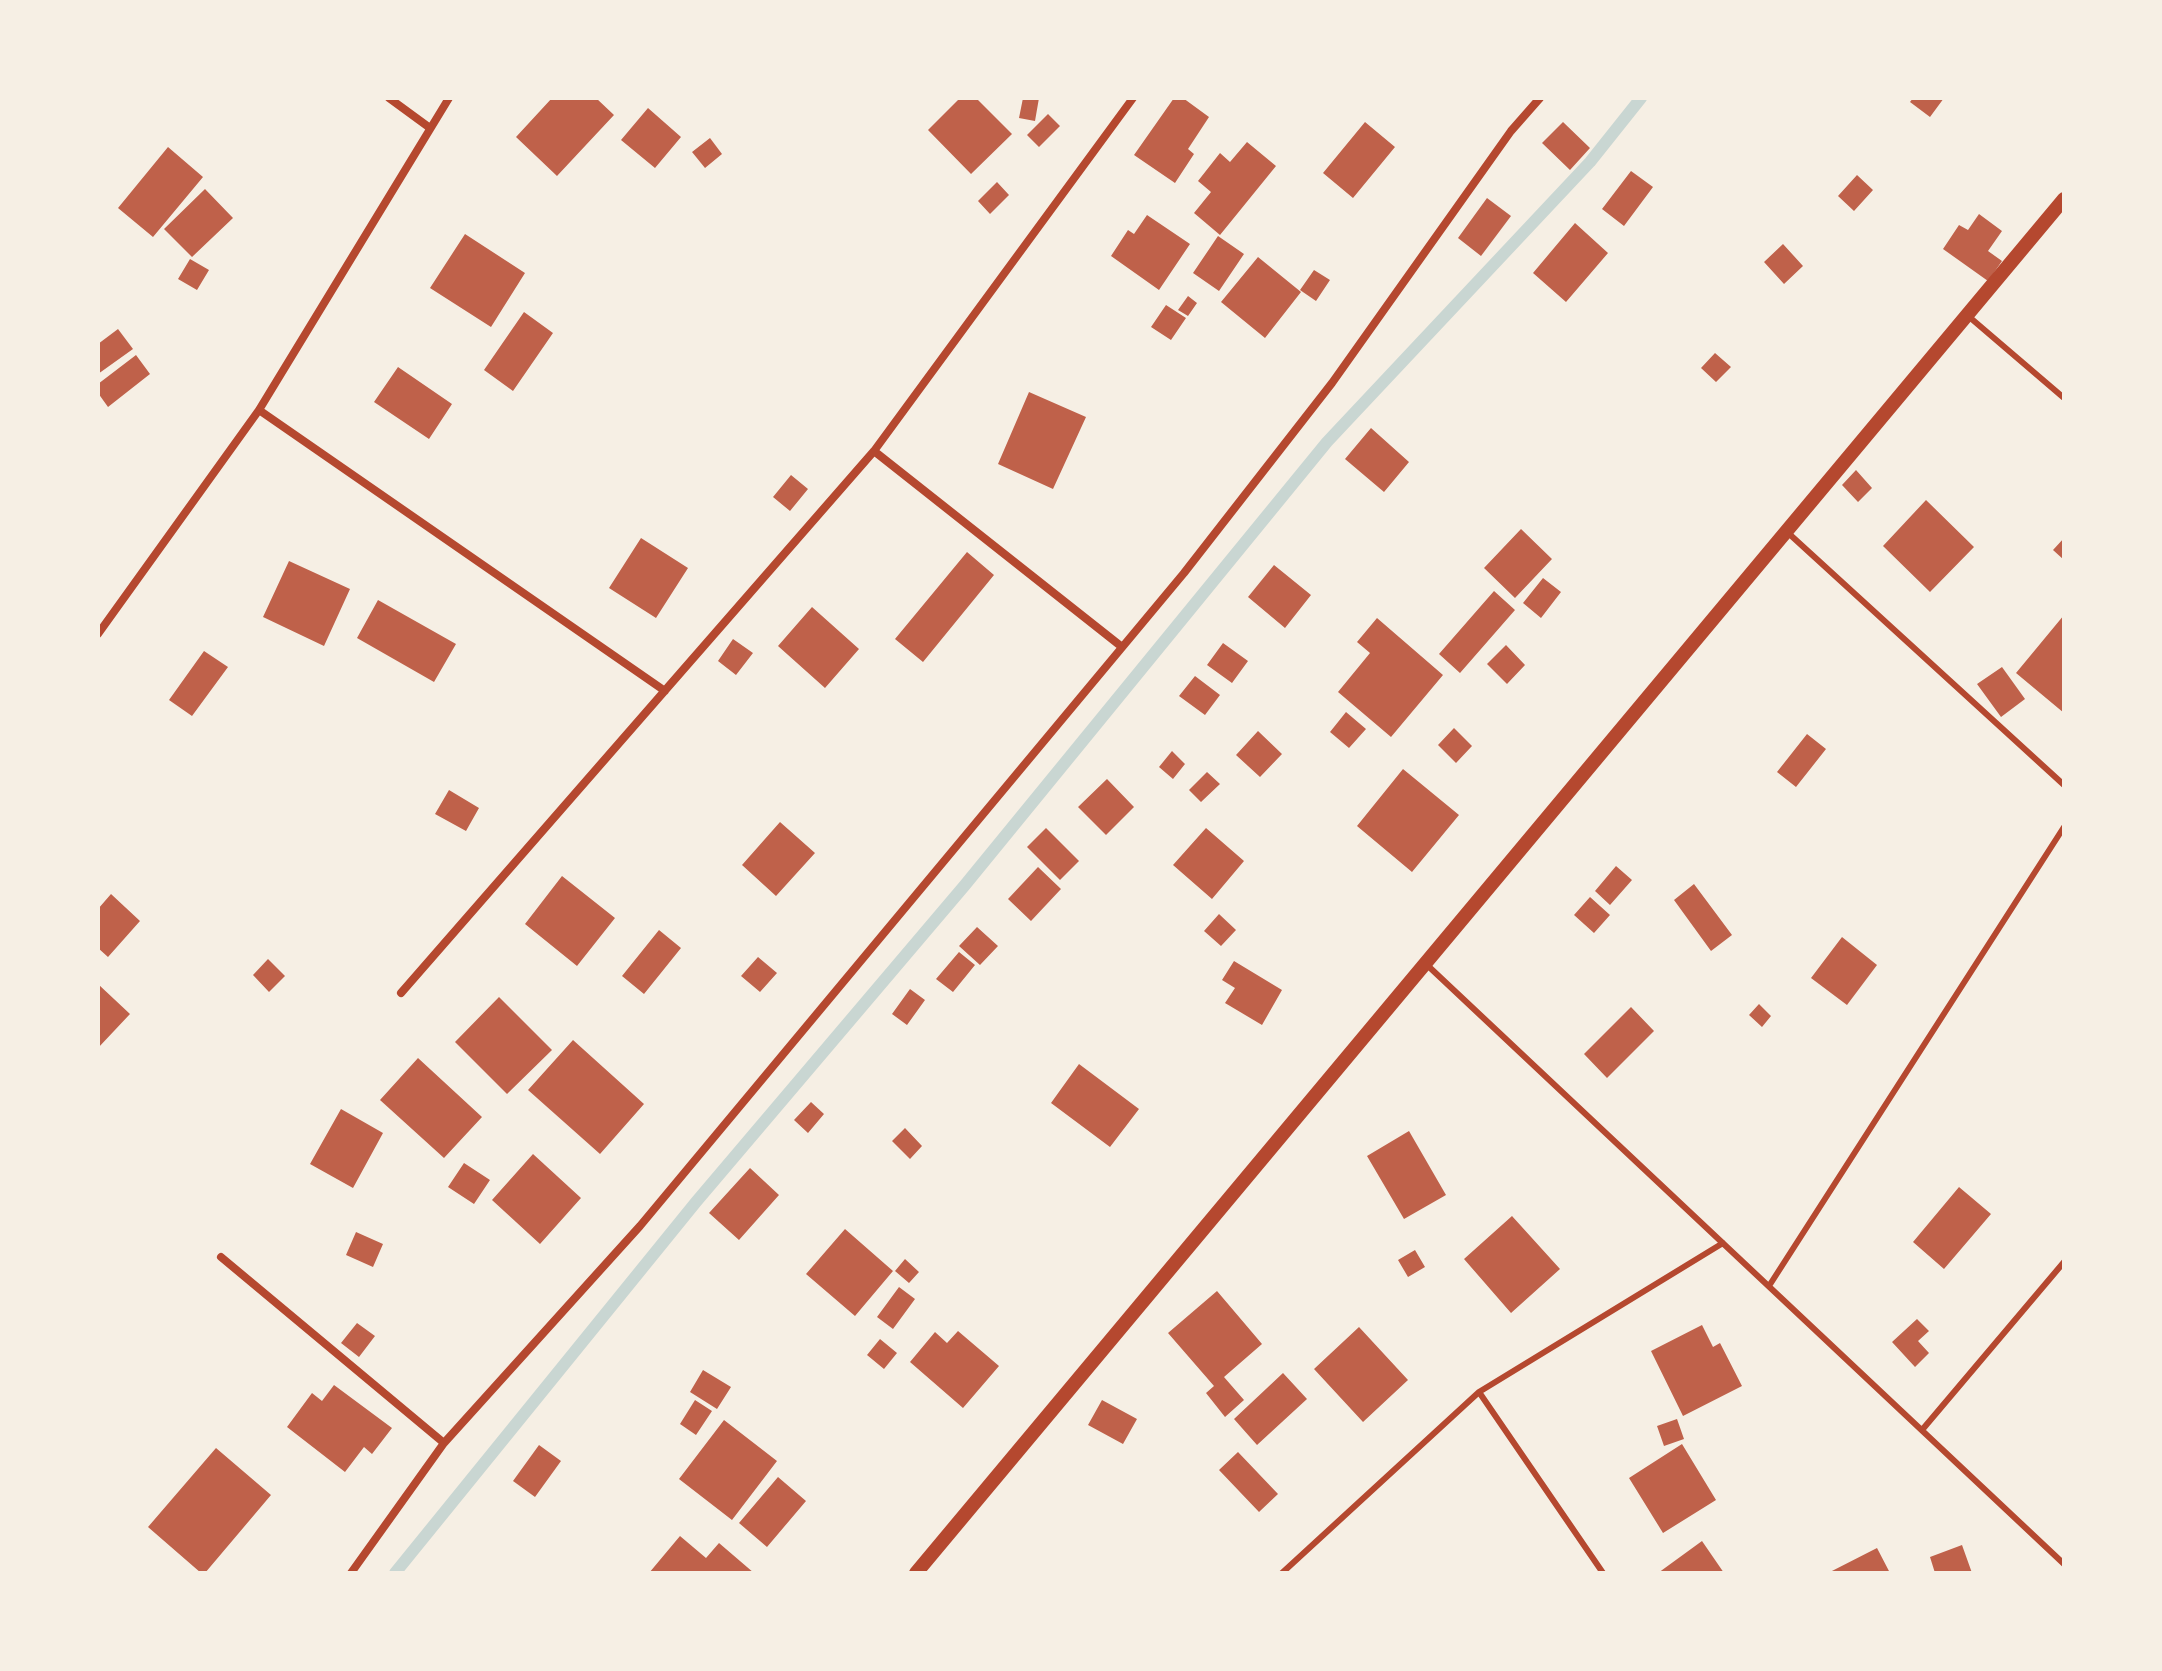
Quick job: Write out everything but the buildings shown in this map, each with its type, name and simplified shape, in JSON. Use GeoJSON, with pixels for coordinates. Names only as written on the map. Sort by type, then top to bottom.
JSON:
{"type":"FeatureCollection","features":[{"type":"Feature","properties":{"kind":"street"},"geometry":{"type":"LineString","coordinates":[[389,98],[430,128]]}},
{"type":"Feature","properties":{"kind":"street"},"geometry":{"type":"LineString","coordinates":[[98,634],[259,410],[449,98]]}},
{"type":"Feature","properties":{"kind":"street"},"geometry":{"type":"LineString","coordinates":[[401,993],[874,451],[1133,98]]}},
{"type":"Feature","properties":{"kind":"street"},"geometry":{"type":"LineString","coordinates":[[351,1573],[444,1443],[640,1226],[1184,573],[1332,383],[1511,131],[1540,98]]}},
{"type":"Feature","properties":{"kind":"street"},"geometry":{"type":"LineString","coordinates":[[916,1573],[2064,199]]}},
{"type":"Feature","properties":{"kind":"street"},"geometry":{"type":"LineString","coordinates":[[259,410],[665,691]]}},
{"type":"Feature","properties":{"kind":"street"},"geometry":{"type":"LineString","coordinates":[[874,451],[1122,647]]}},
{"type":"Feature","properties":{"kind":"street"},"geometry":{"type":"LineString","coordinates":[[221,1257],[444,1443]]}},
{"type":"Feature","properties":{"kind":"lane"},"geometry":{"type":"LineString","coordinates":[[1967,315],[2064,398]]}},
{"type":"Feature","properties":{"kind":"lane"},"geometry":{"type":"LineString","coordinates":[[1786,530],[2064,785]]}},
{"type":"Feature","properties":{"kind":"lane"},"geometry":{"type":"LineString","coordinates":[[1769,1286],[2064,827]]}},
{"type":"Feature","properties":{"kind":"lane"},"geometry":{"type":"LineString","coordinates":[[1425,963],[2064,1564]]}},
{"type":"Feature","properties":{"kind":"lane"},"geometry":{"type":"LineString","coordinates":[[1282,1573],[1479,1392],[1723,1243]]}},
{"type":"Feature","properties":{"kind":"lane"},"geometry":{"type":"LineString","coordinates":[[1922,1430],[2064,1262]]}},
{"type":"Feature","properties":{"kind":"lane"},"geometry":{"type":"LineString","coordinates":[[1479,1392],[1603,1573]]}},
{"type":"Feature","properties":{"kind":"waterway"},"geometry":{"type":"LineString","coordinates":[[395,1573],[696,1202],[965,885],[1327,442],[1590,162],[1641,98]]}}]}
